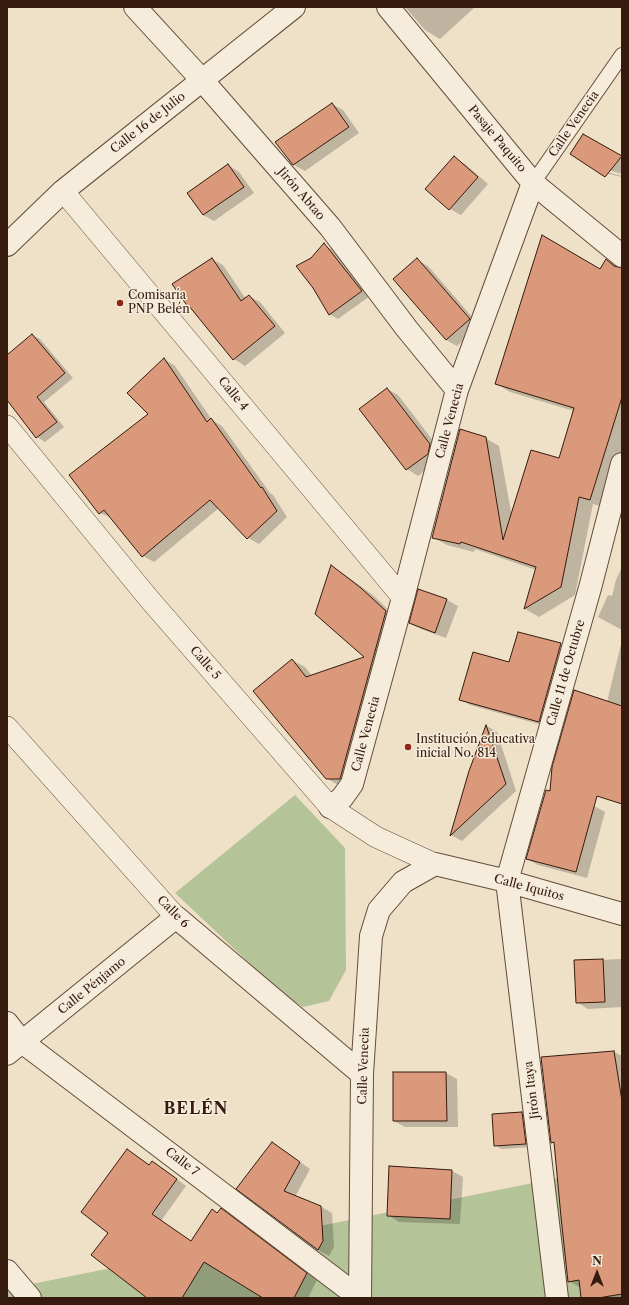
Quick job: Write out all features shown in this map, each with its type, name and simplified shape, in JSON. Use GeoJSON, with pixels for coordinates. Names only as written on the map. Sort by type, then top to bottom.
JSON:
{"type":"FeatureCollection","features":[{"type":"Feature","properties":{"kind":"street","name":"Jirón Abtao"},"geometry":{"type":"LineString","coordinates":[[135,7],[202,80],[330,227],[407,329],[458,390]]}},
{"type":"Feature","properties":{"kind":"street","name":"Calle 16 de Julio"},"geometry":{"type":"LineString","coordinates":[[7,245],[63,191],[294,7]]}},
{"type":"Feature","properties":{"kind":"street","name":"Pasaje Paquito"},"geometry":{"type":"LineString","coordinates":[[388,7],[533,183],[622,256]]}},
{"type":"Feature","properties":{"kind":"street","name":"Calle Venecia"},"geometry":{"type":"LineString","coordinates":[[330,807],[342,798],[352,784],[458,390],[533,183]]}},
{"type":"Feature","properties":{"kind":"street","name":"Calle 4"},"geometry":{"type":"LineString","coordinates":[[63,191],[403,598]]}},
{"type":"Feature","properties":{"kind":"street","name":"Calle 5"},"geometry":{"type":"LineString","coordinates":[[7,426],[150,600],[330,807],[376,837],[435,864]]}},
{"type":"Feature","properties":{"kind":"street","name":"Calle 11 de Octubre"},"geometry":{"type":"LineString","coordinates":[[507,881],[588,595],[622,464]]}},
{"type":"Feature","properties":{"kind":"street","name":"Calle 6"},"geometry":{"type":"LineString","coordinates":[[7,727],[176,917],[362,1074]]}},
{"type":"Feature","properties":{"kind":"street","name":"Calle Venecia"},"geometry":{"type":"LineString","coordinates":[[360,1298],[362,1074],[371,936],[379,910],[403,882],[435,864]]}},
{"type":"Feature","properties":{"kind":"street","name":"Calle Iquitos"},"geometry":{"type":"LineString","coordinates":[[435,864],[507,881],[622,914]]}},
{"type":"Feature","properties":{"kind":"street","name":"Jirón Itaya"},"geometry":{"type":"LineString","coordinates":[[507,881],[557,1298]]}},
{"type":"Feature","properties":{"kind":"street","name":"Calle Pénjamo"},"geometry":{"type":"LineString","coordinates":[[15,1048],[176,917]]}},
{"type":"Feature","properties":{"kind":"street","name":"Calle 7"},"geometry":{"type":"LineString","coordinates":[[7,1023],[15,1048],[360,1298]]}},
{"type":"Feature","properties":{"kind":"street"},"geometry":{"type":"LineString","coordinates":[[7,1271],[30,1298]]}},
{"type":"Feature","properties":{"kind":"lane","name":"Calle Venecia"},"geometry":{"type":"LineString","coordinates":[[533,183],[622,54]]}},
{"type":"Feature","properties":{"kind":"green space"},"geometry":{"type":"Polygon","coordinates":[[[295,795],[345,848],[346,970],[329,1001],[303,1007],[281,993],[175,893],[295,795]]]}},
{"type":"Feature","properties":{"kind":"green space"},"geometry":{"type":"Polygon","coordinates":[[[622,1165],[622,1298],[7,1298],[7,1289],[622,1165]]]}},
{"type":"Feature","properties":{"kind":"building"},"geometry":{"type":"Polygon","coordinates":[[[332,103],[349,127],[293,165],[275,142],[332,103]]]}},
{"type":"Feature","properties":{"kind":"building"},"geometry":{"type":"Polygon","coordinates":[[[583,134],[622,156],[605,177],[570,154],[583,134]]]}},
{"type":"Feature","properties":{"kind":"building"},"geometry":{"type":"Polygon","coordinates":[[[454,156],[478,177],[449,210],[425,189],[454,156]]]}},
{"type":"Feature","properties":{"kind":"building"},"geometry":{"type":"Polygon","coordinates":[[[228,164],[244,187],[203,215],[187,193],[228,164]]]}},
{"type":"Feature","properties":{"kind":"building"},"geometry":{"type":"Polygon","coordinates":[[[542,235],[600,269],[606,259],[614,266],[622,268],[622,397],[590,500],[579,497],[561,587],[524,609],[536,567],[461,542],[460,544],[432,538],[460,429],[486,437],[503,540],[531,450],[559,458],[574,408],[495,384],[542,235]]]}},
{"type":"Feature","properties":{"kind":"building"},"geometry":{"type":"Polygon","coordinates":[[[324,243],[362,291],[329,315],[313,288],[296,266],[311,258],[324,243]]]}},
{"type":"Feature","properties":{"kind":"building"},"geometry":{"type":"Polygon","coordinates":[[[212,258],[241,301],[249,295],[275,326],[233,360],[189,306],[188,307],[172,284],[212,258]]]}},
{"type":"Feature","properties":{"kind":"building"},"geometry":{"type":"Polygon","coordinates":[[[417,258],[470,319],[446,340],[393,279],[417,258]]]}},
{"type":"Feature","properties":{"kind":"building"},"geometry":{"type":"Polygon","coordinates":[[[32,334],[65,373],[37,397],[57,422],[36,438],[7,400],[7,355],[32,334]]]}},
{"type":"Feature","properties":{"kind":"building"},"geometry":{"type":"Polygon","coordinates":[[[164,358],[207,422],[211,418],[261,488],[262,487],[277,511],[247,539],[210,500],[142,557],[104,510],[99,514],[69,475],[148,414],[127,393],[164,358]]]}},
{"type":"Feature","properties":{"kind":"building"},"geometry":{"type":"Polygon","coordinates":[[[387,388],[430,444],[428,454],[406,470],[359,409],[387,388]]]}},
{"type":"Feature","properties":{"kind":"building"},"geometry":{"type":"Polygon","coordinates":[[[331,565],[361,588],[386,611],[340,779],[326,779],[253,691],[292,659],[306,677],[364,657],[315,614],[331,565]]]}},
{"type":"Feature","properties":{"kind":"building"},"geometry":{"type":"Polygon","coordinates":[[[418,589],[447,599],[435,633],[409,623],[418,589]]]}},
{"type":"Feature","properties":{"kind":"building"},"geometry":{"type":"Polygon","coordinates":[[[518,632],[561,643],[539,722],[459,700],[473,652],[509,662],[518,632]]]}},
{"type":"Feature","properties":{"kind":"building"},"geometry":{"type":"Polygon","coordinates":[[[574,690],[622,706],[622,804],[597,796],[576,872],[526,859],[546,790],[550,791],[552,767],[574,690]]]}},
{"type":"Feature","properties":{"kind":"building"},"geometry":{"type":"Polygon","coordinates":[[[486,725],[506,784],[450,836],[469,771],[486,725]]]}},
{"type":"Feature","properties":{"kind":"building"},"geometry":{"type":"Polygon","coordinates":[[[603,959],[605,1002],[576,1003],[574,960],[603,959]]]}},
{"type":"Feature","properties":{"kind":"building"},"geometry":{"type":"Polygon","coordinates":[[[614,1051],[622,1101],[622,1294],[598,1298],[581,1298],[579,1280],[568,1282],[554,1142],[551,1143],[541,1057],[614,1051]]]}},
{"type":"Feature","properties":{"kind":"building"},"geometry":{"type":"Polygon","coordinates":[[[393,1072],[446,1072],[447,1121],[393,1121],[393,1072]]]}},
{"type":"Feature","properties":{"kind":"building"},"geometry":{"type":"Polygon","coordinates":[[[522,1112],[526,1144],[494,1146],[492,1114],[522,1112]]]}},
{"type":"Feature","properties":{"kind":"building"},"geometry":{"type":"Polygon","coordinates":[[[272,1142],[300,1162],[284,1191],[321,1206],[323,1241],[318,1250],[236,1189],[272,1142]]]}},
{"type":"Feature","properties":{"kind":"building"},"geometry":{"type":"Polygon","coordinates":[[[127,1149],[149,1165],[152,1161],[177,1179],[152,1214],[191,1241],[212,1209],[217,1213],[221,1208],[307,1273],[294,1298],[263,1298],[204,1262],[182,1298],[147,1298],[91,1255],[108,1233],[81,1212],[127,1149]]]}},
{"type":"Feature","properties":{"kind":"building"},"geometry":{"type":"Polygon","coordinates":[[[389,1166],[452,1170],[450,1219],[387,1216],[389,1166]]]}},
{"type":"Feature","properties":{"kind":"place","name":"Comisaría PNP Belén"},"geometry":{"type":"Point","coordinates":[120,303]}},
{"type":"Feature","properties":{"kind":"place","name":"Institución educativa inicial No. 814"},"geometry":{"type":"Point","coordinates":[408,747]}},
{"type":"Feature","properties":{"kind":"district","name":"BELÉN"},"geometry":{"type":"Point","coordinates":[196,1109]}}]}
